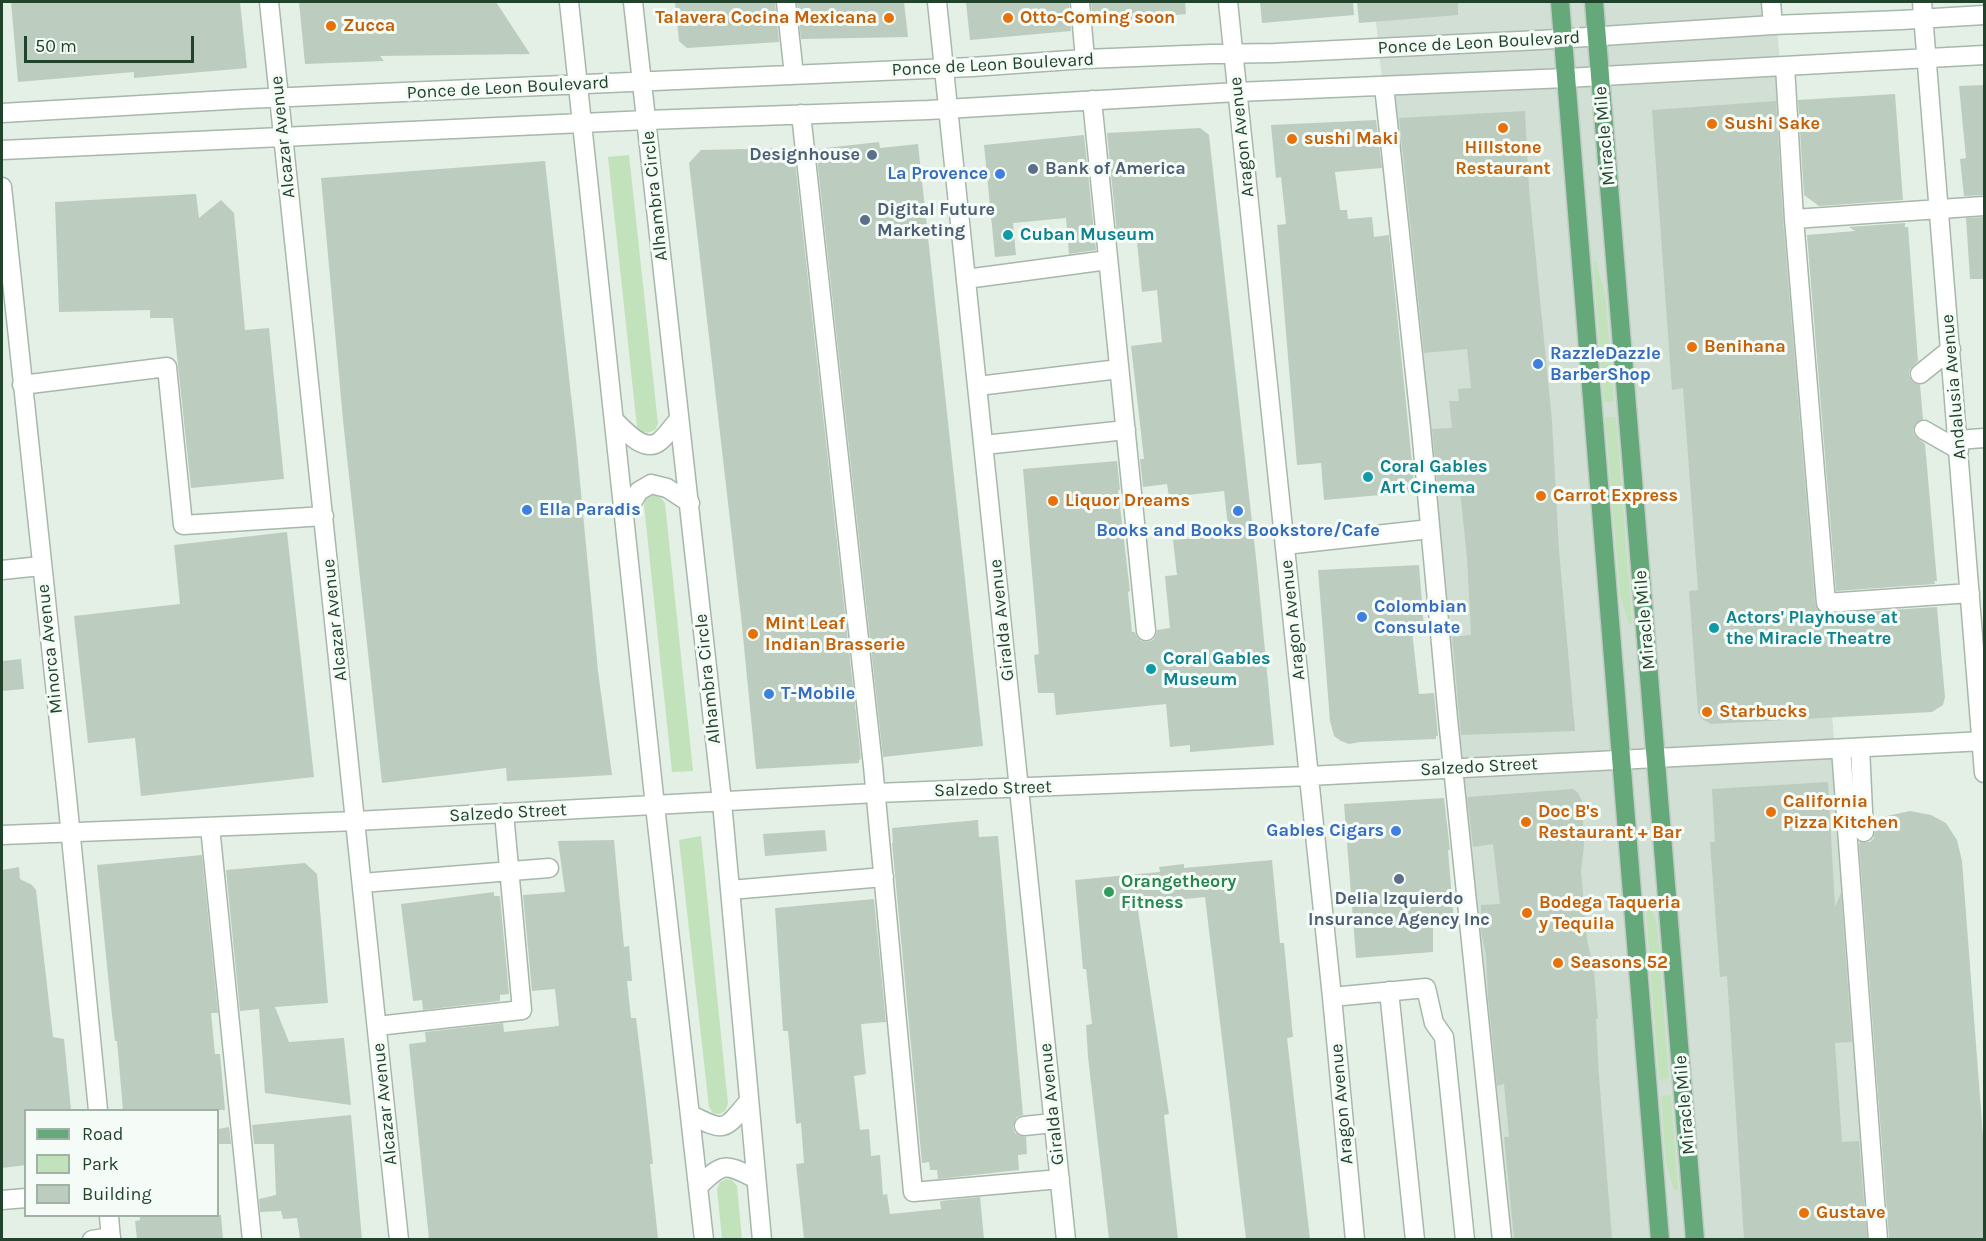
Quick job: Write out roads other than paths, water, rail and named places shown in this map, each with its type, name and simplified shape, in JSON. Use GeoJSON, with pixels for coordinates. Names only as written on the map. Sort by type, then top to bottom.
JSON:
{"type":"FeatureCollection","features":[{"type":"Feature","properties":{"kind":"main road","name":"Miracle Mile"},"geometry":{"type":"LineString","coordinates":[[1560,2],[1660,1239]]}},
{"type":"Feature","properties":{"kind":"main road","name":"Miracle Mile"},"geometry":{"type":"LineString","coordinates":[[1594,2],[1695,1239]]}},
{"type":"Feature","properties":{"kind":"street","name":"Alcazar Avenue"},"geometry":{"type":"LineString","coordinates":[[269,2],[399,1239]]}},
{"type":"Feature","properties":{"kind":"street"},"geometry":{"type":"LineString","coordinates":[[569,2],[704,1239]]}},
{"type":"Feature","properties":{"kind":"street","name":"Alhambra Circle"},"geometry":{"type":"LineString","coordinates":[[633,2],[722,802],[762,1239]]}},
{"type":"Feature","properties":{"kind":"street"},"geometry":{"type":"LineString","coordinates":[[786,2],[794,75]]}},
{"type":"Feature","properties":{"kind":"street","name":"Giralda Avenue"},"geometry":{"type":"LineString","coordinates":[[937,2],[1066,1239]]}},
{"type":"Feature","properties":{"kind":"street"},"geometry":{"type":"LineString","coordinates":[[1080,2],[1085,59]]}},
{"type":"Feature","properties":{"kind":"street","name":"Aragon Avenue"},"geometry":{"type":"LineString","coordinates":[[1228,2],[1332,997],[1355,1239]]}},
{"type":"Feature","properties":{"kind":"street"},"geometry":{"type":"LineString","coordinates":[[1771,2],[1773,24]]}},
{"type":"Feature","properties":{"kind":"street","name":"Ponce de Leon Boulevard"},"geometry":{"type":"LineString","coordinates":[[2,113],[944,68],[1085,59],[1275,53],[1597,37],[1923,10],[1984,15]]}},
{"type":"Feature","properties":{"kind":"street","name":"Andalusia Avenue"},"geometry":{"type":"LineString","coordinates":[[1923,10],[1984,773]]}},
{"type":"Feature","properties":{"kind":"street","name":"Ponce de Leon Boulevard"},"geometry":{"type":"LineString","coordinates":[[2,150],[948,108],[1984,55]]}},
{"type":"Feature","properties":{"kind":"street"},"geometry":{"type":"LineString","coordinates":[[1785,66],[1794,219],[1826,603],[1970,592]]}},
{"type":"Feature","properties":{"kind":"street"},"geometry":{"type":"LineString","coordinates":[[1384,86],[1502,1239]]}},
{"type":"Feature","properties":{"kind":"street"},"geometry":{"type":"LineString","coordinates":[[1092,100],[1146,631]]}},
{"type":"Feature","properties":{"kind":"street"},"geometry":{"type":"LineString","coordinates":[[801,114],[876,794],[913,1192],[1060,1179]]}},
{"type":"Feature","properties":{"kind":"street","name":"Minorca Avenue"},"geometry":{"type":"LineString","coordinates":[[2,187],[98,1109]]}},
{"type":"Feature","properties":{"kind":"street"},"geometry":{"type":"LineString","coordinates":[[1794,219],[1984,206]]}},
{"type":"Feature","properties":{"kind":"street"},"geometry":{"type":"LineString","coordinates":[[966,279],[1108,260]]}},
{"type":"Feature","properties":{"kind":"street"},"geometry":{"type":"LineString","coordinates":[[1920,374],[1951,349]]}},
{"type":"Feature","properties":{"kind":"street"},"geometry":{"type":"LineString","coordinates":[[22,385],[167,367],[183,525],[324,516]]}},
{"type":"Feature","properties":{"kind":"street"},"geometry":{"type":"LineString","coordinates":[[978,386],[1119,369]]}},
{"type":"Feature","properties":{"kind":"street"},"geometry":{"type":"LineString","coordinates":[[615,421],[637,441],[654,445],[680,418]]}},
{"type":"Feature","properties":{"kind":"street"},"geometry":{"type":"LineString","coordinates":[[984,445],[1126,430]]}},
{"type":"Feature","properties":{"kind":"street"},"geometry":{"type":"LineString","coordinates":[[1924,430],[1959,445],[1984,438]]}},
{"type":"Feature","properties":{"kind":"street"},"geometry":{"type":"LineString","coordinates":[[625,514],[639,491],[651,484],[667,488],[690,503]]}},
{"type":"Feature","properties":{"kind":"street"},"geometry":{"type":"LineString","coordinates":[[1285,545],[1430,529]]}},
{"type":"Feature","properties":{"kind":"street"},"geometry":{"type":"LineString","coordinates":[[2,570],[41,566]]}},
{"type":"Feature","properties":{"kind":"street","name":"Salzedo Street"},"geometry":{"type":"LineString","coordinates":[[2,835],[356,821],[876,794],[1309,776],[1983,741]]}},
{"type":"Feature","properties":{"kind":"street"},"geometry":{"type":"LineString","coordinates":[[1860,748],[1864,832]]}},
{"type":"Feature","properties":{"kind":"street"},"geometry":{"type":"LineString","coordinates":[[1841,749],[1878,1239]]}},
{"type":"Feature","properties":{"kind":"street"},"geometry":{"type":"LineString","coordinates":[[377,1026],[522,1010],[504,813]]}},
{"type":"Feature","properties":{"kind":"street"},"geometry":{"type":"LineString","coordinates":[[210,826],[252,1239]]}},
{"type":"Feature","properties":{"kind":"street"},"geometry":{"type":"LineString","coordinates":[[362,883],[549,868]]}},
{"type":"Feature","properties":{"kind":"street"},"geometry":{"type":"LineString","coordinates":[[730,891],[884,877]]}},
{"type":"Feature","properties":{"kind":"street"},"geometry":{"type":"LineString","coordinates":[[1332,997],[1426,988],[1434,1023],[1444,1037],[1465,1239]]}},
{"type":"Feature","properties":{"kind":"street"},"geometry":{"type":"LineString","coordinates":[[1389,991],[1415,1239]]}},
{"type":"Feature","properties":{"kind":"street"},"geometry":{"type":"LineString","coordinates":[[690,1115],[722,1127],[732,1121],[748,1102]]}},
{"type":"Feature","properties":{"kind":"street"},"geometry":{"type":"LineString","coordinates":[[1024,1126],[1053,1123]]}},
{"type":"Feature","properties":{"kind":"street"},"geometry":{"type":"LineString","coordinates":[[699,1186],[714,1171],[723,1167],[737,1170],[756,1179]]}},
{"type":"Feature","properties":{"kind":"street"},"geometry":{"type":"LineString","coordinates":[[2,1200],[24,1198]]}},
{"type":"Feature","properties":{"kind":"street"},"geometry":{"type":"LineString","coordinates":[[92,1239],[111,1238],[108,1217]]}},
{"type":"Feature","properties":{"kind":"place","name":"Talavera Cocina Mexicana"},"geometry":{"type":"Point","coordinates":[889,18]}},
{"type":"Feature","properties":{"kind":"place","name":"Otto-Coming soon"},"geometry":{"type":"Point","coordinates":[1008,18]}},
{"type":"Feature","properties":{"kind":"place","name":"Zucca"},"geometry":{"type":"Point","coordinates":[331,26]}},
{"type":"Feature","properties":{"kind":"place","name":"Sushi Sake"},"geometry":{"type":"Point","coordinates":[1712,124]}},
{"type":"Feature","properties":{"kind":"place","name":"Hillstone Restaurant"},"geometry":{"type":"Point","coordinates":[1503,128]}},
{"type":"Feature","properties":{"kind":"place","name":"sushi Maki"},"geometry":{"type":"Point","coordinates":[1292,139]}},
{"type":"Feature","properties":{"kind":"place","name":"Designhouse"},"geometry":{"type":"Point","coordinates":[872,155]}},
{"type":"Feature","properties":{"kind":"place","name":"Bank of America"},"geometry":{"type":"Point","coordinates":[1033,169]}},
{"type":"Feature","properties":{"kind":"place","name":"La Provence"},"geometry":{"type":"Point","coordinates":[1000,174]}},
{"type":"Feature","properties":{"kind":"place","name":"Digital Future Marketing"},"geometry":{"type":"Point","coordinates":[865,220]}},
{"type":"Feature","properties":{"kind":"place","name":"Cuban Museum"},"geometry":{"type":"Point","coordinates":[1008,235]}},
{"type":"Feature","properties":{"kind":"place","name":"Benihana"},"geometry":{"type":"Point","coordinates":[1692,347]}},
{"type":"Feature","properties":{"kind":"place","name":"RazzleDazzle BarberShop"},"geometry":{"type":"Point","coordinates":[1538,364]}},
{"type":"Feature","properties":{"kind":"place","name":"Coral Gables Art Cinema"},"geometry":{"type":"Point","coordinates":[1368,477]}},
{"type":"Feature","properties":{"kind":"place","name":"Carrot Express"},"geometry":{"type":"Point","coordinates":[1541,496]}},
{"type":"Feature","properties":{"kind":"place","name":"Liquor Dreams"},"geometry":{"type":"Point","coordinates":[1053,501]}},
{"type":"Feature","properties":{"kind":"place","name":"Ella Paradis"},"geometry":{"type":"Point","coordinates":[527,510]}},
{"type":"Feature","properties":{"kind":"place","name":"Books and Books Bookstore/Cafe"},"geometry":{"type":"Point","coordinates":[1238,511]}},
{"type":"Feature","properties":{"kind":"place","name":"Colombian Consulate"},"geometry":{"type":"Point","coordinates":[1362,617]}},
{"type":"Feature","properties":{"kind":"place","name":"Actors' Playhouse at the Miracle Theatre"},"geometry":{"type":"Point","coordinates":[1714,628]}},
{"type":"Feature","properties":{"kind":"place","name":"Mint Leaf Indian Brasserie"},"geometry":{"type":"Point","coordinates":[753,634]}},
{"type":"Feature","properties":{"kind":"place","name":"Coral Gables Museum"},"geometry":{"type":"Point","coordinates":[1151,669]}},
{"type":"Feature","properties":{"kind":"place","name":"T-Mobile"},"geometry":{"type":"Point","coordinates":[769,694]}},
{"type":"Feature","properties":{"kind":"place","name":"Starbucks"},"geometry":{"type":"Point","coordinates":[1707,712]}},
{"type":"Feature","properties":{"kind":"place","name":"California Pizza Kitchen"},"geometry":{"type":"Point","coordinates":[1771,812]}},
{"type":"Feature","properties":{"kind":"place","name":"Doc B's Restaurant + Bar"},"geometry":{"type":"Point","coordinates":[1526,822]}},
{"type":"Feature","properties":{"kind":"place","name":"Gables Cigars"},"geometry":{"type":"Point","coordinates":[1396,831]}},
{"type":"Feature","properties":{"kind":"place","name":"Delia Izquierdo Insurance Agency Inc"},"geometry":{"type":"Point","coordinates":[1399,879]}},
{"type":"Feature","properties":{"kind":"place","name":"Orangetheory Fitness"},"geometry":{"type":"Point","coordinates":[1109,892]}},
{"type":"Feature","properties":{"kind":"place","name":"Bodega Taqueria y Tequila"},"geometry":{"type":"Point","coordinates":[1527,913]}},
{"type":"Feature","properties":{"kind":"place","name":"Seasons 52"},"geometry":{"type":"Point","coordinates":[1558,963]}},
{"type":"Feature","properties":{"kind":"place","name":"Gustave"},"geometry":{"type":"Point","coordinates":[1804,1213]}}]}
